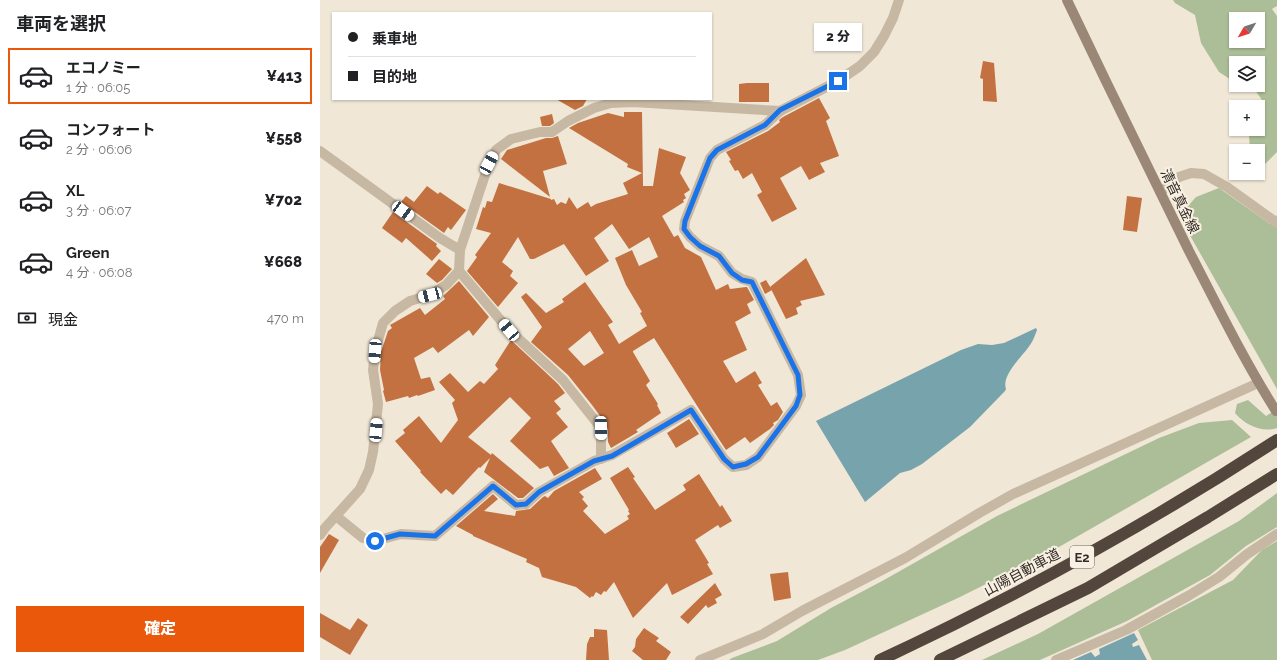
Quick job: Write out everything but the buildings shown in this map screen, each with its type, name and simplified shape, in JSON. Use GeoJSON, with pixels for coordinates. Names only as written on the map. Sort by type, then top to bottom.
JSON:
{"type":"FeatureCollection","features":[{"type":"Feature","properties":{"kind":"highway","name":"山陽自動車道"},"geometry":{"type":"LineString","coordinates":[[880,660],[956,624],[1076,561],[1197,491],[1277,440]]}},
{"type":"Feature","properties":{"kind":"highway","name":"E2"},"geometry":{"type":"LineString","coordinates":[[940,660],[1088,588],[1277,474]]}},
{"type":"Feature","properties":{"kind":"main road","name":"清音真金線"},"geometry":{"type":"LineString","coordinates":[[1067,0],[1160,192],[1221,313],[1258,383],[1276,411]]}},
{"type":"Feature","properties":{"kind":"street"},"geometry":{"type":"LineString","coordinates":[[336,516],[363,538],[375,541],[400,534],[435,536],[493,486],[516,505],[526,504],[539,492],[594,461],[612,456],[691,410],[724,459],[733,467],[746,464],[758,457],[796,406],[800,395],[798,375],[752,282],[742,280],[732,273],[719,256],[700,246],[690,237],[684,229],[685,221],[710,158],[717,150],[765,125],[780,110],[832,84],[860,66],[874,52],[884,36],[893,18],[898,0]]}},
{"type":"Feature","properties":{"kind":"street"},"geometry":{"type":"LineString","coordinates":[[320,535],[360,489],[369,470],[373,452],[378,404],[373,370],[375,351],[383,323],[394,311],[410,301],[430,295],[446,286],[459,271],[460,250],[489,163],[496,150],[511,139],[540,132],[552,132],[568,121],[594,108],[611,103],[633,102],[780,110]]}},
{"type":"Feature","properties":{"kind":"street"},"geometry":{"type":"LineString","coordinates":[[320,151],[440,238],[460,250]]}},
{"type":"Feature","properties":{"kind":"street"},"geometry":{"type":"LineString","coordinates":[[1160,192],[1178,177],[1191,173],[1204,174],[1227,187],[1277,223]]}},
{"type":"Feature","properties":{"kind":"street"},"geometry":{"type":"LineString","coordinates":[[459,271],[509,330],[563,380],[601,428],[601,459]]}},
{"type":"Feature","properties":{"kind":"street"},"geometry":{"type":"LineString","coordinates":[[707,659],[763,634],[802,611],[905,558],[980,512],[1013,494],[1258,383]]}},
{"type":"Feature","properties":{"kind":"street"},"geometry":{"type":"LineString","coordinates":[[1056,660],[1126,630],[1188,596],[1219,577],[1246,555],[1277,534]]}},
{"type":"Feature","properties":{"kind":"green space"},"geometry":{"type":"Polygon","coordinates":[[[1173,0],[1277,0],[1277,6],[1272,9],[1277,16],[1277,152],[1265,164],[1265,144],[1250,144],[1249,136],[1265,136],[1265,100],[1262,100],[1256,92],[1265,92],[1265,56],[1229,56],[1229,78],[1219,72],[1201,43],[1195,15],[1175,3],[1173,0]]]}},
{"type":"Feature","properties":{"kind":"green space"},"geometry":{"type":"Polygon","coordinates":[[[1219,188],[1270,224],[1277,215],[1277,389],[1179,216],[1196,197],[1219,188]]]}},
{"type":"Feature","properties":{"kind":"green space"},"geometry":{"type":"Polygon","coordinates":[[[1248,400],[1266,416],[1277,409],[1277,428],[1260,429],[1254,427],[1239,417],[1235,413],[1237,404],[1248,400]]]}},
{"type":"Feature","properties":{"kind":"green space"},"geometry":{"type":"Polygon","coordinates":[[[1232,420],[1251,437],[1052,551],[960,597],[845,650],[818,660],[729,660],[777,641],[831,608],[884,580],[997,516],[1159,438],[1199,423],[1232,420]]]}},
{"type":"Feature","properties":{"kind":"green space"},"geometry":{"type":"Polygon","coordinates":[[[1277,493],[1277,527],[1246,546],[1210,575],[1127,621],[1040,660],[982,660],[1038,634],[1239,521],[1277,493]]]}},
{"type":"Feature","properties":{"kind":"green space"},"geometry":{"type":"Polygon","coordinates":[[[1277,541],[1277,660],[1152,660],[1138,630],[1233,580],[1262,550],[1277,541]]]}},
{"type":"Feature","properties":{"kind":"water"},"geometry":{"type":"Polygon","coordinates":[[[1036,328],[1037,330],[1034,338],[1007,378],[1005,391],[970,427],[922,464],[911,470],[900,473],[865,502],[816,421],[961,350],[978,344],[992,345],[1004,343],[1036,328]]]}},
{"type":"Feature","properties":{"kind":"water"},"geometry":{"type":"Polygon","coordinates":[[[1134,633],[1138,640],[1132,644],[1133,647],[1139,645],[1147,660],[1073,660],[1091,652],[1095,657],[1100,654],[1099,649],[1134,633]]]}},
{"type":"Feature","properties":{"kind":"route"},"geometry":{"type":"LineString","coordinates":[[375,541],[400,534],[435,536],[493,486],[516,505],[526,504],[539,492],[594,461],[612,456],[691,410],[724,459],[733,467],[746,464],[758,457],[796,406],[800,395],[798,375],[752,282],[742,280],[732,273],[719,256],[700,246],[690,237],[684,229],[685,221],[710,158],[717,150],[765,125],[780,110],[838,81]]}}]}
